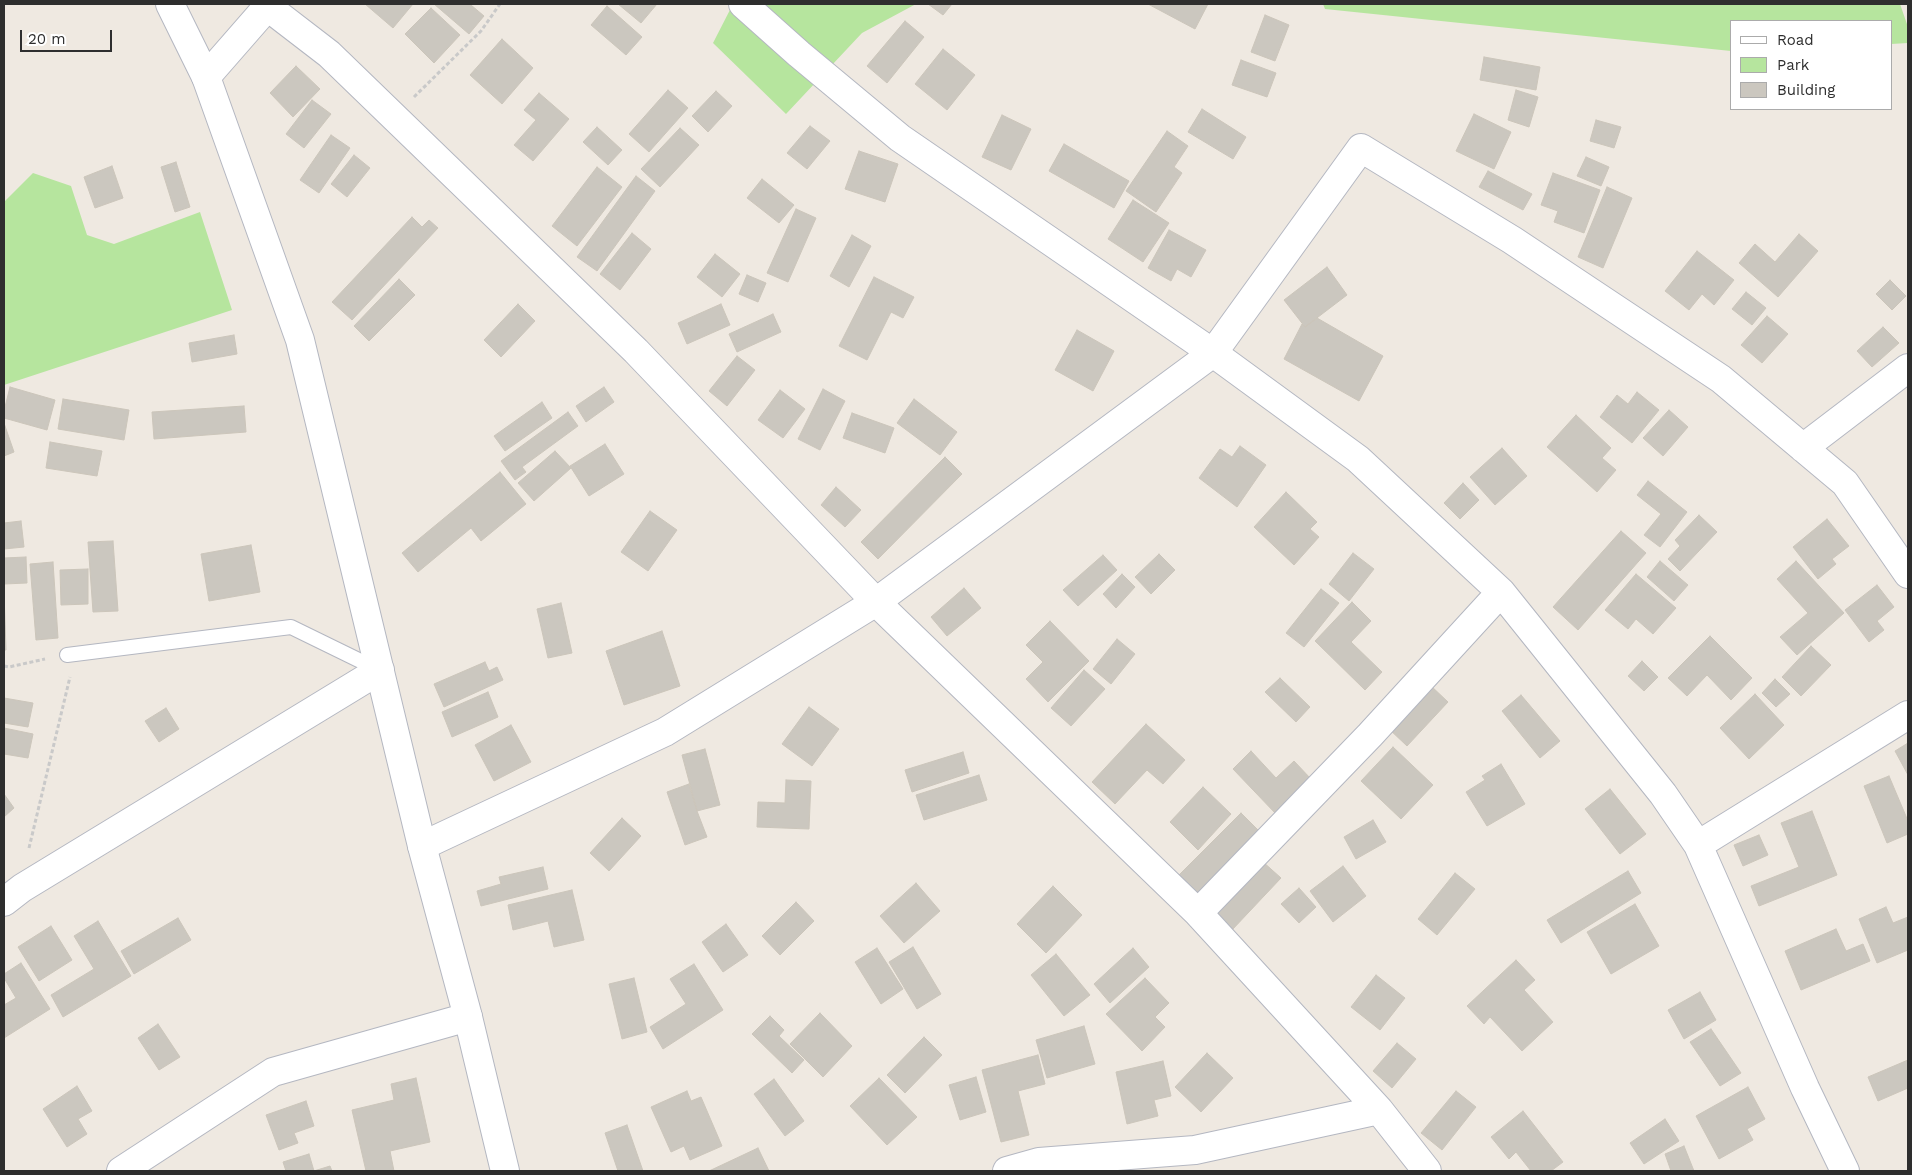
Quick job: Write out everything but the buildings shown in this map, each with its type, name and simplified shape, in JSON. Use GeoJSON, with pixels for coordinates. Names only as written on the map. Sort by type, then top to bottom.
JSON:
{"type":"FeatureCollection","features":[{"type":"Feature","properties":{"kind":"street"},"geometry":{"type":"LineString","coordinates":[[170,4],[206,77],[300,340],[422,846],[468,1017],[505,1171]]}},
{"type":"Feature","properties":{"kind":"street"},"geometry":{"type":"LineString","coordinates":[[743,4],[799,54],[900,138],[1212,353],[1358,459],[1501,592],[1663,794],[1698,846],[1805,1088],[1845,1171]]}},
{"type":"Feature","properties":{"kind":"street"},"geometry":{"type":"LineString","coordinates":[[206,77],[266,5],[329,54],[636,351],[876,602],[1198,912],[1379,1110],[1427,1171]]}},
{"type":"Feature","properties":{"kind":"street"},"geometry":{"type":"LineString","coordinates":[[422,846],[666,732],[876,602],[1212,353],[1361,148],[1512,240],[1721,379],[1845,483],[1908,574]]}},
{"type":"Feature","properties":{"kind":"street"},"geometry":{"type":"LineString","coordinates":[[1802,448],[1908,368]]}},
{"type":"Feature","properties":{"kind":"street"},"geometry":{"type":"LineString","coordinates":[[1198,912],[1370,735],[1501,592]]}},
{"type":"Feature","properties":{"kind":"street"},"geometry":{"type":"LineString","coordinates":[[13,895],[380,670]]}},
{"type":"Feature","properties":{"kind":"street"},"geometry":{"type":"LineString","coordinates":[[1698,846],[1908,715]]}},
{"type":"Feature","properties":{"kind":"street"},"geometry":{"type":"LineString","coordinates":[[121,1171],[273,1072],[468,1017]]}},
{"type":"Feature","properties":{"kind":"street"},"geometry":{"type":"LineString","coordinates":[[1007,1171],[1039,1162],[1195,1150],[1379,1110]]}},
{"type":"Feature","properties":{"kind":"lane"},"geometry":{"type":"LineString","coordinates":[[71,654],[291,627],[380,670]]}},
{"type":"Feature","properties":{"kind":"path"},"geometry":{"type":"LineString","coordinates":[[394,117],[481,31],[500,4]]}},
{"type":"Feature","properties":{"kind":"path"},"geometry":{"type":"LineString","coordinates":[[4,666],[9,667],[71,654],[60,726],[26,861],[13,895]]}},
{"type":"Feature","properties":{"kind":"green space"},"geometry":{"type":"Polygon","coordinates":[[[733,4],[916,4],[862,33],[786,114],[713,43],[733,4]]]}},
{"type":"Feature","properties":{"kind":"green space"},"geometry":{"type":"Polygon","coordinates":[[[1323,4],[1900,4],[1908,27],[1908,43],[1892,44],[1892,20],[1730,20],[1730,51],[1325,9],[1323,4]]]}},
{"type":"Feature","properties":{"kind":"green space"},"geometry":{"type":"Polygon","coordinates":[[[33,173],[71,186],[87,235],[114,244],[200,212],[232,310],[4,385],[4,202],[33,173]]]}}]}
